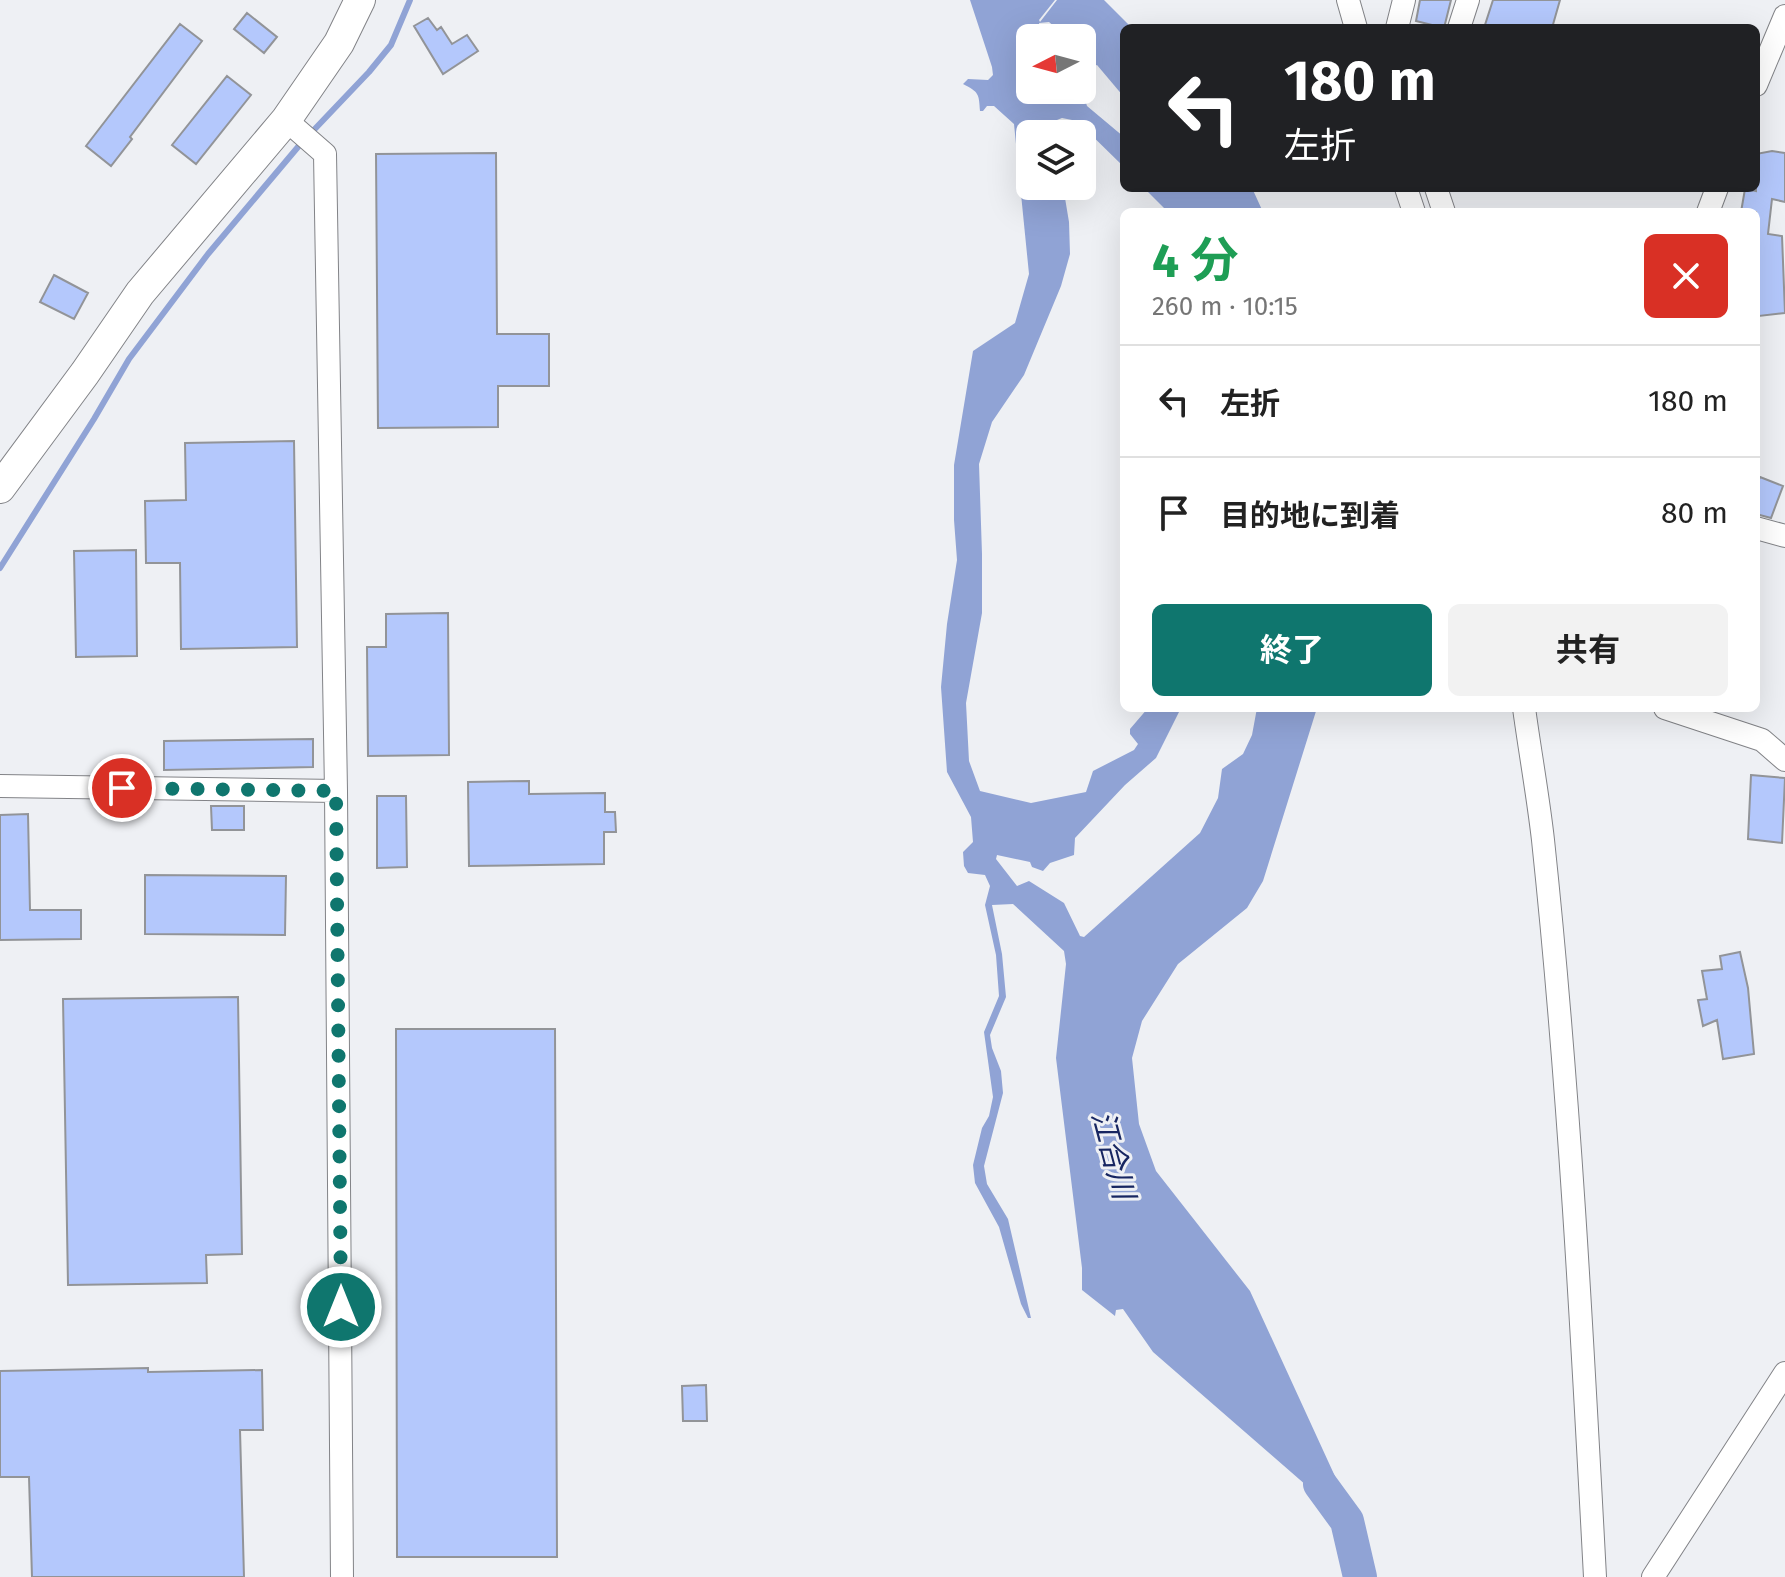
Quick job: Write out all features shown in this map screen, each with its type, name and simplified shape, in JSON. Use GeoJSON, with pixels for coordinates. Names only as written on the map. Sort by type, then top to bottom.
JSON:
{"type":"FeatureCollection","features":[{"type":"Feature","properties":{"kind":"street"},"geometry":{"type":"LineString","coordinates":[[0,488],[140,293],[286,120],[339,43],[360,0]]}},
{"type":"Feature","properties":{"kind":"street"},"geometry":{"type":"LineString","coordinates":[[1348,0],[1355,24]]}},
{"type":"Feature","properties":{"kind":"street"},"geometry":{"type":"LineString","coordinates":[[1398,24],[1404,0]]}},
{"type":"Feature","properties":{"kind":"street"},"geometry":{"type":"LineString","coordinates":[[1460,24],[1468,0]]}},
{"type":"Feature","properties":{"kind":"street"},"geometry":{"type":"LineString","coordinates":[[1760,75],[1785,16]]}},
{"type":"Feature","properties":{"kind":"street"},"geometry":{"type":"LineString","coordinates":[[286,120],[325,154],[336,791],[342,1577]]}},
{"type":"Feature","properties":{"kind":"street"},"geometry":{"type":"LineString","coordinates":[[1760,529],[1785,536]]}},
{"type":"Feature","properties":{"kind":"street"},"geometry":{"type":"LineString","coordinates":[[1525,712],[1542,837],[1558,1002],[1584,1364],[1595,1577]]}},
{"type":"Feature","properties":{"kind":"street"},"geometry":{"type":"LineString","coordinates":[[1677,712],[1762,740],[1785,760]]}},
{"type":"Feature","properties":{"kind":"street"},"geometry":{"type":"LineString","coordinates":[[0,786],[336,791]]}},
{"type":"Feature","properties":{"kind":"street"},"geometry":{"type":"LineString","coordinates":[[1653,1577],[1785,1373]]}},
{"type":"Feature","properties":{"kind":"water"},"geometry":{"type":"Polygon","coordinates":[[[970,0],[1055,0],[1040,22],[1057,0],[1104,0],[1128,24],[1120,24],[1120,92],[1096,65],[1096,24],[1016,24],[1016,104],[1086,104],[1120,134],[1120,163],[1096,140],[1096,120],[1016,120],[1016,144],[1014,124],[994,106],[980,111],[977,94],[963,84],[968,79],[988,80],[993,75],[970,0]]]}},
{"type":"Feature","properties":{"kind":"water"},"geometry":{"type":"Polygon","coordinates":[[[1148,192],[1254,192],[1261,208],[1164,208],[1148,192]]]}},
{"type":"Feature","properties":{"kind":"water"},"geometry":{"type":"Polygon","coordinates":[[[1022,200],[1065,200],[1070,254],[1061,286],[1024,375],[992,422],[979,464],[982,613],[966,703],[969,761],[980,791],[1031,803],[1086,792],[1093,771],[1134,750],[1138,744],[1130,729],[1145,712],[1179,712],[1156,758],[1125,785],[1075,838],[1074,855],[1050,863],[1043,871],[1032,867],[1030,862],[997,855],[996,859],[1017,886],[1029,881],[1064,903],[1080,936],[1084,937],[1200,833],[1218,798],[1222,769],[1243,754],[1252,735],[1256,712],[1316,712],[1263,881],[1247,908],[1178,964],[1142,1021],[1132,1058],[1139,1124],[1156,1171],[1250,1291],[1361,1533],[1153,1352],[1123,1309],[1116,1310],[1115,1316],[1082,1290],[1082,1268],[1056,1058],[1066,964],[1064,951],[1013,904],[992,905],[1002,954],[1006,997],[990,1035],[1001,1071],[1003,1093],[984,1166],[987,1184],[1008,1219],[1031,1318],[1028,1318],[1021,1304],[999,1227],[975,1183],[973,1165],[993,1097],[984,1032],[999,996],[996,955],[985,905],[990,886],[985,875],[968,873],[964,866],[963,852],[973,842],[971,817],[947,772],[941,687],[957,560],[954,465],[973,351],[1015,323],[1029,274],[1022,200]]]}},
{"type":"Feature","properties":{"kind":"building"},"geometry":{"type":"Polygon","coordinates":[[[1420,0],[1451,0],[1445,24],[1416,21],[1420,0]]]}},
{"type":"Feature","properties":{"kind":"building"},"geometry":{"type":"Polygon","coordinates":[[[1493,0],[1560,0],[1553,24],[1485,24],[1493,0]]]}},
{"type":"Feature","properties":{"kind":"building"},"geometry":{"type":"Polygon","coordinates":[[[247,13],[277,37],[264,53],[234,29],[247,13]]]}},
{"type":"Feature","properties":{"kind":"building"},"geometry":{"type":"Polygon","coordinates":[[[428,18],[437,30],[441,27],[452,44],[467,35],[478,51],[443,74],[414,26],[428,18]]]}},
{"type":"Feature","properties":{"kind":"building"},"geometry":{"type":"Polygon","coordinates":[[[180,24],[202,41],[111,166],[86,146],[180,24]]]}},
{"type":"Feature","properties":{"kind":"building"},"geometry":{"type":"Polygon","coordinates":[[[227,76],[251,95],[196,164],[172,145],[227,76]]]}},
{"type":"Feature","properties":{"kind":"building"},"geometry":{"type":"Polygon","coordinates":[[[496,153],[497,334],[549,334],[549,386],[498,386],[498,427],[378,428],[376,154],[496,153]]]}},
{"type":"Feature","properties":{"kind":"building"},"geometry":{"type":"Polygon","coordinates":[[[1760,153],[1785,153],[1785,202],[1772,199],[1768,234],[1782,236],[1785,313],[1760,316],[1760,208],[1742,208],[1744,192],[1760,192],[1760,153]]]}},
{"type":"Feature","properties":{"kind":"building"},"geometry":{"type":"Polygon","coordinates":[[[54,275],[88,293],[74,319],[40,302],[54,275]]]}},
{"type":"Feature","properties":{"kind":"building"},"geometry":{"type":"Polygon","coordinates":[[[294,441],[297,647],[181,649],[180,563],[146,563],[145,501],[186,500],[185,443],[294,441]]]}},
{"type":"Feature","properties":{"kind":"building"},"geometry":{"type":"Polygon","coordinates":[[[1760,477],[1783,486],[1771,518],[1760,515],[1760,477]]]}},
{"type":"Feature","properties":{"kind":"building"},"geometry":{"type":"Polygon","coordinates":[[[136,550],[137,656],[76,657],[74,551],[136,550]]]}},
{"type":"Feature","properties":{"kind":"building"},"geometry":{"type":"Polygon","coordinates":[[[448,613],[449,755],[368,756],[367,647],[386,647],[386,614],[448,613]]]}},
{"type":"Feature","properties":{"kind":"building"},"geometry":{"type":"Polygon","coordinates":[[[313,739],[313,767],[164,770],[164,741],[313,739]]]}},
{"type":"Feature","properties":{"kind":"building"},"geometry":{"type":"Polygon","coordinates":[[[1751,775],[1785,778],[1782,843],[1748,839],[1751,775]]]}},
{"type":"Feature","properties":{"kind":"building"},"geometry":{"type":"Polygon","coordinates":[[[529,781],[529,794],[605,793],[605,812],[615,812],[616,832],[604,832],[604,864],[469,866],[468,782],[529,781]]]}},
{"type":"Feature","properties":{"kind":"building"},"geometry":{"type":"Polygon","coordinates":[[[377,796],[406,796],[407,867],[377,868],[377,796]]]}},
{"type":"Feature","properties":{"kind":"building"},"geometry":{"type":"Polygon","coordinates":[[[211,806],[244,806],[244,830],[212,830],[211,806]]]}},
{"type":"Feature","properties":{"kind":"building"},"geometry":{"type":"Polygon","coordinates":[[[28,814],[30,910],[81,910],[81,939],[0,940],[0,815],[28,814]]]}},
{"type":"Feature","properties":{"kind":"building"},"geometry":{"type":"Polygon","coordinates":[[[145,875],[286,876],[285,935],[145,934],[145,875]]]}},
{"type":"Feature","properties":{"kind":"building"},"geometry":{"type":"Polygon","coordinates":[[[1740,952],[1748,988],[1754,1054],[1723,1059],[1717,1020],[1703,1026],[1698,1000],[1707,999],[1702,971],[1722,969],[1720,956],[1740,952]]]}},
{"type":"Feature","properties":{"kind":"building"},"geometry":{"type":"Polygon","coordinates":[[[238,997],[242,1254],[206,1255],[207,1283],[68,1285],[63,999],[238,997]]]}},
{"type":"Feature","properties":{"kind":"building"},"geometry":{"type":"Polygon","coordinates":[[[396,1029],[555,1029],[557,1557],[397,1557],[396,1029]]]}},
{"type":"Feature","properties":{"kind":"building"},"geometry":{"type":"Polygon","coordinates":[[[148,1368],[148,1372],[262,1370],[263,1430],[240,1430],[244,1577],[32,1577],[29,1477],[0,1477],[0,1371],[148,1368]]]}},
{"type":"Feature","properties":{"kind":"building"},"geometry":{"type":"Polygon","coordinates":[[[706,1385],[707,1421],[683,1421],[682,1386],[706,1385]]]}},
{"type":"Feature","properties":{"kind":"waterway"},"geometry":{"type":"LineString","coordinates":[[311,133],[391,45],[410,0]]}},
{"type":"Feature","properties":{"kind":"waterway"},"geometry":{"type":"LineString","coordinates":[[0,568],[129,359],[208,254],[303,141]]}},
{"type":"Feature","properties":{"kind":"waterway","name":"江合川"},"geometry":{"type":"LineString","coordinates":[[1320,1484],[1347,1521],[1360,1577]]}},
{"type":"Feature","properties":{"kind":"route"},"geometry":{"type":"LineString","coordinates":[[122,788],[336,791],[341,1307]]}}]}
